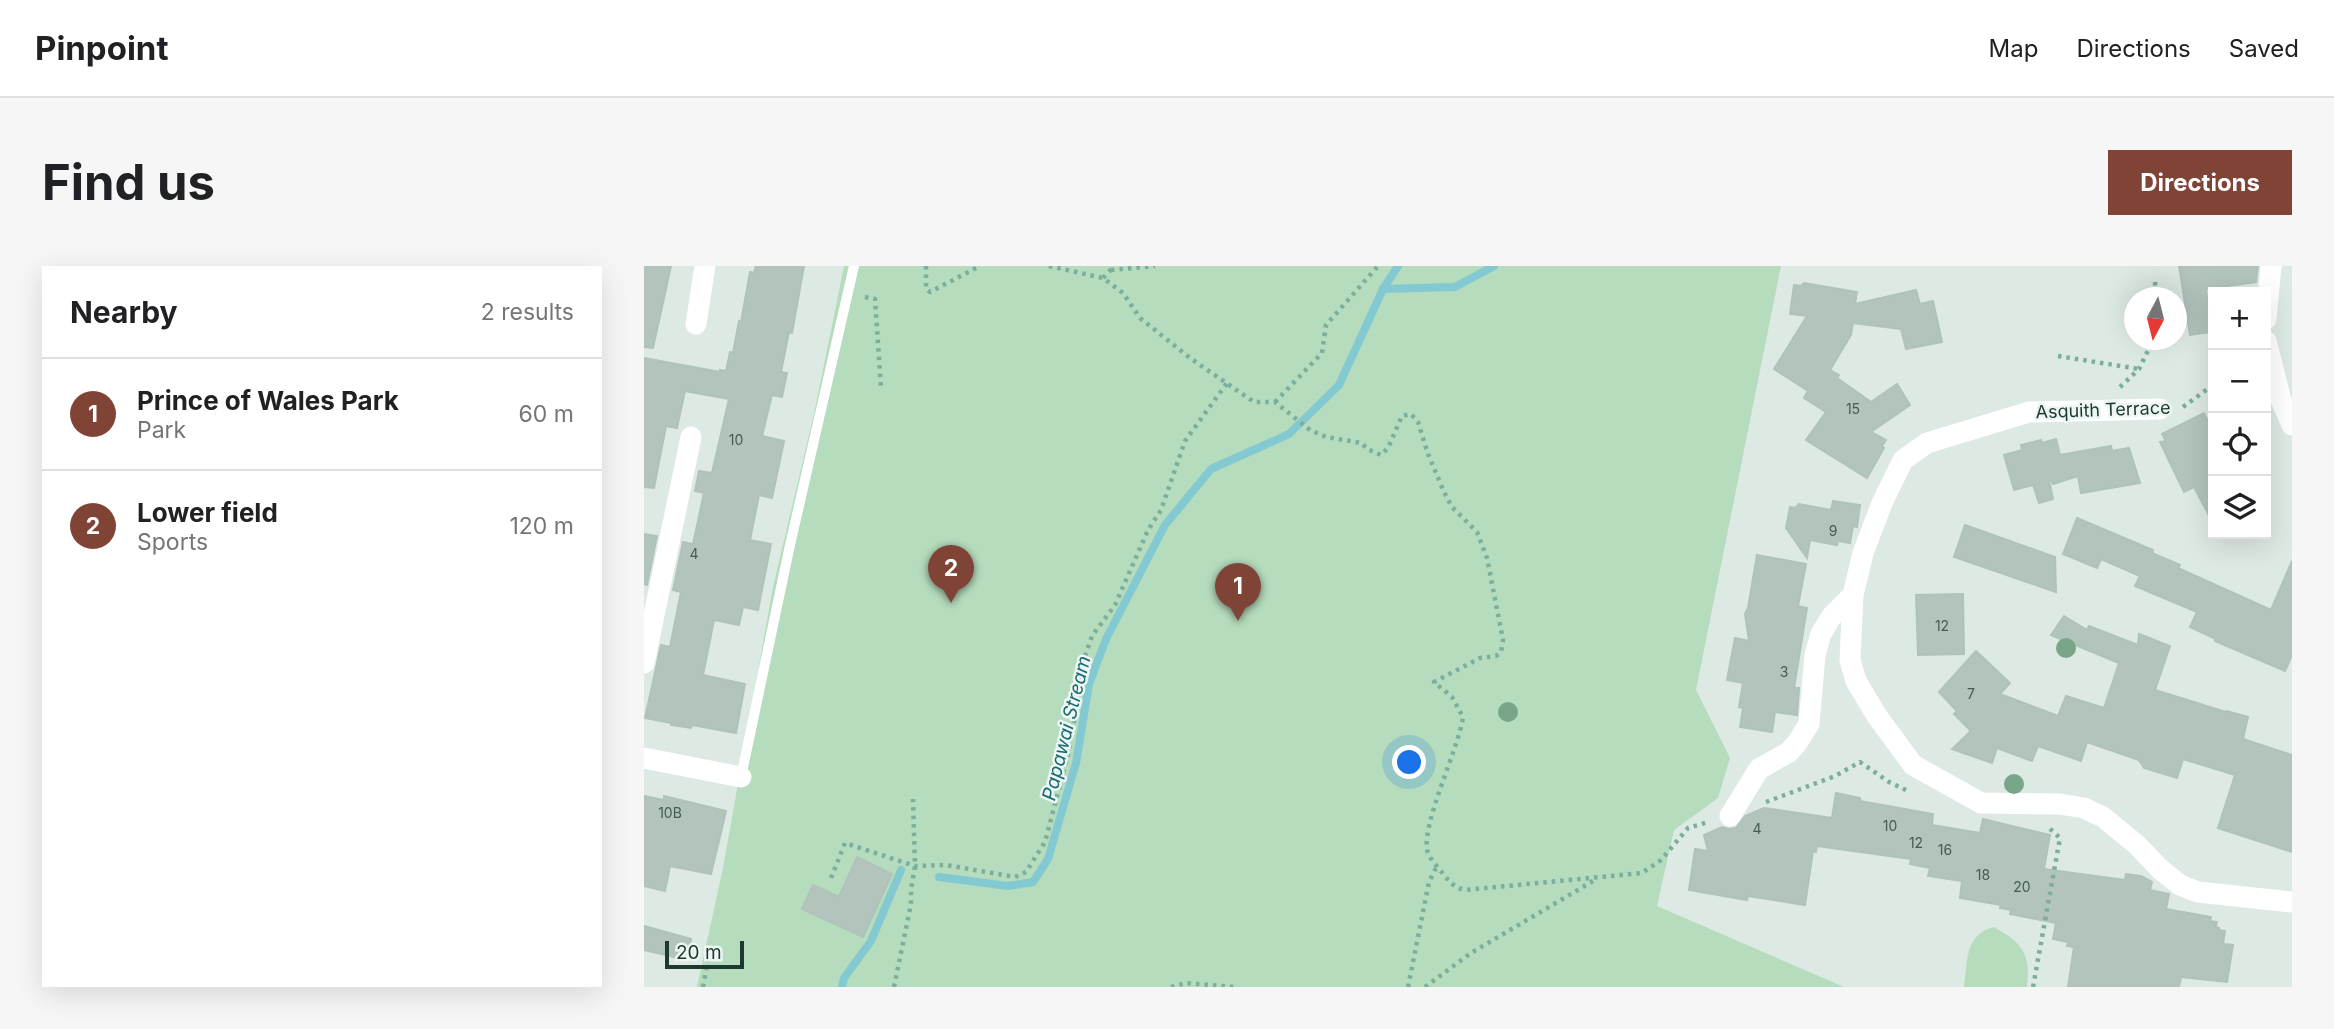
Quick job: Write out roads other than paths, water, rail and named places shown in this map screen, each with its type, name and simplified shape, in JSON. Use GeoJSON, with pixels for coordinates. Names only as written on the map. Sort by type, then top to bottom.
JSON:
{"type":"FeatureCollection","features":[{"type":"Feature","properties":{"kind":"street"},"geometry":{"type":"LineString","coordinates":[[696,324],[705,266]]}},
{"type":"Feature","properties":{"kind":"street"},"geometry":{"type":"LineString","coordinates":[[2269,287],[2271,266]]}},
{"type":"Feature","properties":{"kind":"street"},"geometry":{"type":"LineString","coordinates":[[2268,350],[2281,400],[2292,425]]}},
{"type":"Feature","properties":{"kind":"street","name":"Asquith Terrace"},"geometry":{"type":"LineString","coordinates":[[1730,816],[1759,769],[1789,752],[1809,724],[1815,655],[1821,634],[1831,617],[1853,594],[1863,553],[1903,460],[1927,443],[2029,412],[2160,409]]}},
{"type":"Feature","properties":{"kind":"street"},"geometry":{"type":"LineString","coordinates":[[644,663],[691,437]]}},
{"type":"Feature","properties":{"kind":"street"},"geometry":{"type":"LineString","coordinates":[[1853,594],[1850,660],[1856,681],[1877,716],[1913,765],[1981,803],[2059,804],[2084,808],[2104,817],[2180,885],[2199,892],[2292,902]]}},
{"type":"Feature","properties":{"kind":"street"},"geometry":{"type":"LineString","coordinates":[[644,758],[741,777]]}},
{"type":"Feature","properties":{"kind":"lane"},"geometry":{"type":"LineString","coordinates":[[741,777],[853,266]]}},
{"type":"Feature","properties":{"kind":"waterway","name":"Papawai Stream"},"geometry":{"type":"LineString","coordinates":[[939,877],[1008,886],[1033,882],[1048,859],[1076,763],[1089,684],[1106,639],[1165,525],[1211,469],[1289,434],[1339,385],[1383,289],[1398,266]]}},
{"type":"Feature","properties":{"kind":"waterway"},"geometry":{"type":"LineString","coordinates":[[1383,289],[1455,287],[1494,266]]}},
{"type":"Feature","properties":{"kind":"waterway","name":"Papawai Stream"},"geometry":{"type":"LineString","coordinates":[[842,987],[844,978],[871,941],[901,870]]}},
{"type":"Feature","properties":{"kind":"place","name":"Lower field"},"geometry":{"type":"Point","coordinates":[951,603]}},
{"type":"Feature","properties":{"kind":"place","name":"Prince of Wales Park"},"geometry":{"type":"Point","coordinates":[1238,621]}}]}
